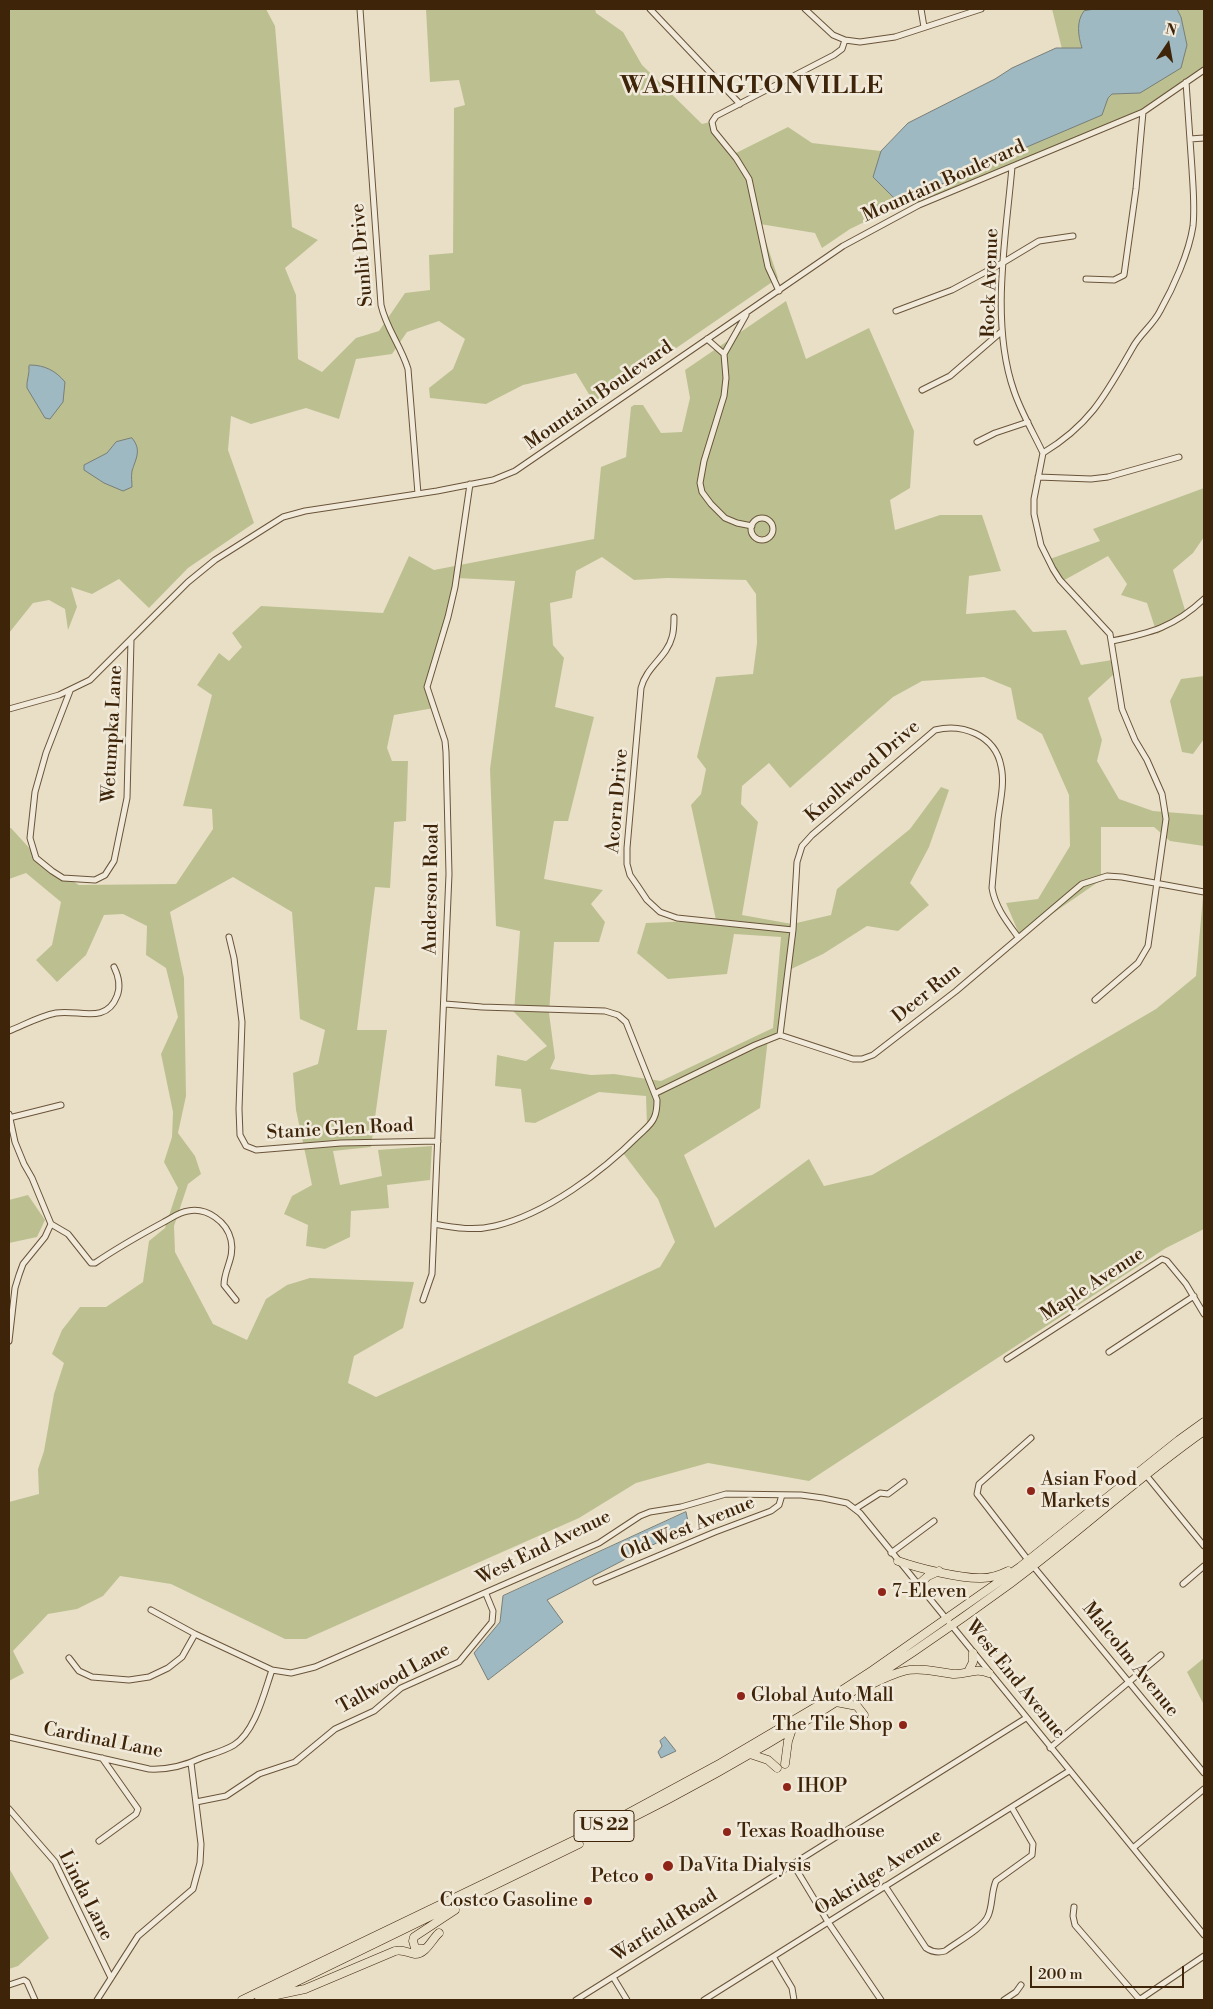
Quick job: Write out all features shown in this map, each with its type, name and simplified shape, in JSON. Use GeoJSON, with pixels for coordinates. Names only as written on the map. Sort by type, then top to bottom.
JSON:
{"type":"FeatureCollection","features":[{"type":"Feature","properties":{"kind":"highway","name":"US 22"},"geometry":{"type":"LineString","coordinates":[[259,2000],[677,1795],[857,1690],[1020,1567],[1031,1563],[1179,1440],[1204,1422]]}},
{"type":"Feature","properties":{"kind":"highway","name":"US 22"},"geometry":{"type":"LineString","coordinates":[[242,2000],[612,1822],[678,1787],[823,1702],[949,1621],[1031,1563],[1204,1431]]}},
{"type":"Feature","properties":{"kind":"highway"},"geometry":{"type":"LineString","coordinates":[[898,1561],[939,1572],[982,1578],[998,1576],[1020,1567]]}},
{"type":"Feature","properties":{"kind":"highway"},"geometry":{"type":"LineString","coordinates":[[918,1584],[928,1576],[939,1572]]}},
{"type":"Feature","properties":{"kind":"highway"},"geometry":{"type":"LineString","coordinates":[[968,1670],[973,1662],[973,1653]]}},
{"type":"Feature","properties":{"kind":"highway"},"geometry":{"type":"LineString","coordinates":[[857,1690],[906,1669],[960,1674],[968,1670],[983,1670],[989,1673]]}},
{"type":"Feature","properties":{"kind":"highway"},"geometry":{"type":"LineString","coordinates":[[836,1702],[857,1706],[864,1715]]}},
{"type":"Feature","properties":{"kind":"highway"},"geometry":{"type":"LineString","coordinates":[[786,1764],[786,1748],[792,1729]]}},
{"type":"Feature","properties":{"kind":"highway"},"geometry":{"type":"LineString","coordinates":[[750,1754],[768,1760],[777,1768]]}},
{"type":"Feature","properties":{"kind":"highway"},"geometry":{"type":"LineString","coordinates":[[425,1949],[415,1948],[414,1937],[474,1896]]}},
{"type":"Feature","properties":{"kind":"highway"},"geometry":{"type":"LineString","coordinates":[[267,1996],[288,1994],[305,1989],[395,1951],[404,1950],[416,1954],[422,1952],[440,1933]]}},
{"type":"Feature","properties":{"kind":"street","name":"Sunlit Drive"},"geometry":{"type":"LineString","coordinates":[[360,9],[381,305],[383,316],[405,357],[408,369],[418,494]]}},
{"type":"Feature","properties":{"kind":"street"},"geometry":{"type":"LineString","coordinates":[[650,9],[740,104]]}},
{"type":"Feature","properties":{"kind":"street"},"geometry":{"type":"LineString","coordinates":[[805,9],[828,32],[844,40],[871,42],[895,37],[981,9]]}},
{"type":"Feature","properties":{"kind":"street"},"geometry":{"type":"LineString","coordinates":[[921,9],[924,27]]}},
{"type":"Feature","properties":{"kind":"street"},"geometry":{"type":"LineString","coordinates":[[779,291],[768,267],[749,179],[712,126],[713,118],[834,56],[842,49],[844,40]]}},
{"type":"Feature","properties":{"kind":"street","name":"Mountain Boulevard"},"geometry":{"type":"LineString","coordinates":[[9,709],[70,690],[90,680],[188,582],[215,560],[283,518],[305,511],[418,494],[504,476],[524,466],[843,246],[919,206],[1143,112],[1204,70]]}},
{"type":"Feature","properties":{"kind":"street"},"geometry":{"type":"LineString","coordinates":[[1095,1000],[1144,956],[1150,939],[1166,818],[1165,802],[1154,773],[1135,740],[1122,709],[1112,641],[1108,629],[1060,580],[1047,559],[1034,514],[1034,499],[1043,453],[1070,435],[1090,416],[1114,382],[1136,341],[1155,320],[1166,299],[1187,248],[1192,227],[1194,201],[1186,82]]}},
{"type":"Feature","properties":{"kind":"street"},"geometry":{"type":"LineString","coordinates":[[1086,279],[1114,280],[1124,275],[1136,189],[1143,112]]}},
{"type":"Feature","properties":{"kind":"street"},"geometry":{"type":"LineString","coordinates":[[1190,139],[1204,138]]}},
{"type":"Feature","properties":{"kind":"street","name":"Rock Avenue"},"geometry":{"type":"LineString","coordinates":[[1012,167],[1004,262],[1002,332],[1013,389],[1043,453]]}},
{"type":"Feature","properties":{"kind":"street"},"geometry":{"type":"LineString","coordinates":[[896,311],[952,290],[1039,241],[1073,236]]}},
{"type":"Feature","properties":{"kind":"street"},"geometry":{"type":"LineString","coordinates":[[748,312],[724,354],[726,378],[724,396],[704,460],[700,483],[706,498],[725,518],[752,526]]}},
{"type":"Feature","properties":{"kind":"street"},"geometry":{"type":"LineString","coordinates":[[922,390],[950,376],[1002,332]]}},
{"type":"Feature","properties":{"kind":"street"},"geometry":{"type":"LineString","coordinates":[[707,339],[724,354]]}},
{"type":"Feature","properties":{"kind":"street"},"geometry":{"type":"LineString","coordinates":[[977,442],[995,433],[1028,422]]}},
{"type":"Feature","properties":{"kind":"street"},"geometry":{"type":"LineString","coordinates":[[1038,477],[1091,479],[1108,477],[1179,457]]}},
{"type":"Feature","properties":{"kind":"street","name":"Anderson Road"},"geometry":{"type":"LineString","coordinates":[[423,1300],[432,1274],[445,1004],[449,874],[448,765],[445,741],[427,687],[455,587],[470,484]]}},
{"type":"Feature","properties":{"kind":"street"},"geometry":{"type":"LineString","coordinates":[[764,518],[771,522],[773,531],[770,537],[762,540],[754,536],[752,526],[754,521],[764,518]]}},
{"type":"Feature","properties":{"kind":"street"},"geometry":{"type":"LineString","coordinates":[[1112,641],[1144,635],[1163,628],[1186,614],[1204,599]]}},
{"type":"Feature","properties":{"kind":"street","name":"Acorn Drive"},"geometry":{"type":"LineString","coordinates":[[674,617],[674,630],[671,641],[646,673],[641,688],[627,848],[627,864],[630,875],[648,900],[664,915],[793,930]]}},
{"type":"Feature","properties":{"kind":"street","name":"Wetumpka Lane"},"geometry":{"type":"LineString","coordinates":[[70,690],[46,753],[35,792],[30,838],[36,858],[52,871],[63,878],[95,880],[105,876],[114,861],[127,798],[132,639]]}},
{"type":"Feature","properties":{"kind":"street","name":"Knollwood Drive"},"geometry":{"type":"LineString","coordinates":[[780,1035],[793,930],[797,862],[804,843],[935,730],[945,727],[980,735],[1000,760],[1002,779],[992,888],[993,898],[1018,937]]}},
{"type":"Feature","properties":{"kind":"street","name":"Deer Run"},"geometry":{"type":"LineString","coordinates":[[780,1035],[853,1059],[873,1056],[956,991],[1082,884],[1107,876],[1204,892]]}},
{"type":"Feature","properties":{"kind":"street","name":"Stanie Glen Road"},"geometry":{"type":"LineString","coordinates":[[229,937],[234,958],[242,1022],[239,1114],[240,1135],[246,1146],[256,1150],[341,1143],[438,1141]]}},
{"type":"Feature","properties":{"kind":"street"},"geometry":{"type":"LineString","coordinates":[[9,1031],[63,1012],[92,1015],[104,1012],[113,1005],[119,993],[119,982],[114,967]]}},
{"type":"Feature","properties":{"kind":"street"},"geometry":{"type":"LineString","coordinates":[[434,1224],[462,1229],[483,1228],[519,1218],[557,1199],[610,1162],[652,1121],[657,1110],[656,1093],[626,1022],[618,1015],[605,1011],[445,1004]]}},
{"type":"Feature","properties":{"kind":"street"},"geometry":{"type":"LineString","coordinates":[[656,1093],[755,1045],[780,1035]]}},
{"type":"Feature","properties":{"kind":"street"},"geometry":{"type":"LineString","coordinates":[[61,1106],[9,1117],[24,1164],[32,1178],[51,1224],[68,1234],[91,1263],[95,1263],[142,1233],[182,1212],[193,1210],[204,1212],[222,1222],[228,1230],[232,1249],[224,1284],[236,1300]]}},
{"type":"Feature","properties":{"kind":"street"},"geometry":{"type":"LineString","coordinates":[[9,1341],[19,1275],[23,1264],[45,1237],[51,1224]]}},
{"type":"Feature","properties":{"kind":"street","name":"Maple Avenue"},"geometry":{"type":"LineString","coordinates":[[1008,1360],[1159,1260],[1166,1260],[1186,1284],[1204,1314]]}},
{"type":"Feature","properties":{"kind":"street"},"geometry":{"type":"LineString","coordinates":[[1109,1352],[1194,1296]]}},
{"type":"Feature","properties":{"kind":"street","name":"Malcolm Avenue"},"geometry":{"type":"LineString","coordinates":[[1031,1438],[979,1484],[977,1494],[1031,1563],[1204,1773]]}},
{"type":"Feature","properties":{"kind":"street"},"geometry":{"type":"LineString","coordinates":[[1146,1475],[1204,1546]]}},
{"type":"Feature","properties":{"kind":"street"},"geometry":{"type":"LineString","coordinates":[[855,1509],[880,1493],[888,1494],[904,1482]]}},
{"type":"Feature","properties":{"kind":"street","name":"West End Avenue"},"geometry":{"type":"LineString","coordinates":[[151,1610],[195,1634],[272,1670],[291,1673],[315,1667],[486,1594],[599,1542],[640,1516],[650,1512],[681,1507],[726,1494],[823,1498],[847,1503],[855,1509],[949,1621],[989,1673],[1204,1935]]}},
{"type":"Feature","properties":{"kind":"street","name":"Old West Avenue"},"geometry":{"type":"LineString","coordinates":[[596,1582],[715,1532],[771,1511],[779,1505],[782,1495]]}},
{"type":"Feature","properties":{"kind":"street"},"geometry":{"type":"LineString","coordinates":[[892,1553],[934,1521]]}},
{"type":"Feature","properties":{"kind":"street"},"geometry":{"type":"LineString","coordinates":[[1183,1584],[1204,1566]]}},
{"type":"Feature","properties":{"kind":"street","name":"Tallwood Lane"},"geometry":{"type":"LineString","coordinates":[[196,1802],[226,1796],[259,1774],[295,1762],[335,1729],[374,1711],[401,1688],[459,1662],[492,1622],[492,1611],[486,1594]]}},
{"type":"Feature","properties":{"kind":"street"},"geometry":{"type":"LineString","coordinates":[[69,1658],[79,1671],[92,1677],[129,1680],[150,1677],[168,1668],[182,1657],[195,1634]]}},
{"type":"Feature","properties":{"kind":"street"},"geometry":{"type":"LineString","coordinates":[[1050,1748],[1161,1655]]}},
{"type":"Feature","properties":{"kind":"street"},"geometry":{"type":"LineString","coordinates":[[97,2000],[138,1936],[193,1889],[198,1874],[202,1844],[190,1763],[233,1745],[248,1730],[260,1707],[272,1670]]}},
{"type":"Feature","properties":{"kind":"street","name":"Warfield Road"},"geometry":{"type":"LineString","coordinates":[[576,2000],[1026,1718]]}},
{"type":"Feature","properties":{"kind":"street","name":"Cardinal Lane"},"geometry":{"type":"LineString","coordinates":[[9,1737],[149,1769],[164,1770],[190,1763]]}},
{"type":"Feature","properties":{"kind":"street"},"geometry":{"type":"LineString","coordinates":[[99,1841],[136,1814],[138,1809],[102,1758]]}},
{"type":"Feature","properties":{"kind":"street","name":"Oakridge Avenue"},"geometry":{"type":"LineString","coordinates":[[704,2000],[774,1958],[1069,1771]]}},
{"type":"Feature","properties":{"kind":"street"},"geometry":{"type":"LineString","coordinates":[[1133,1848],[1204,1789]]}},
{"type":"Feature","properties":{"kind":"street"},"geometry":{"type":"LineString","coordinates":[[885,1886],[926,1948],[938,1953],[945,1951],[982,1924],[988,1917],[993,1887],[996,1881],[1032,1855],[1033,1844],[1012,1808]]}},
{"type":"Feature","properties":{"kind":"street","name":"Linda Lane"},"geometry":{"type":"LineString","coordinates":[[9,1810],[55,1862],[110,1978]]}},
{"type":"Feature","properties":{"kind":"street"},"geometry":{"type":"LineString","coordinates":[[793,1864],[828,1922],[881,2000]]}},
{"type":"Feature","properties":{"kind":"street"},"geometry":{"type":"LineString","coordinates":[[1074,1907],[1075,1925],[1139,2000],[1204,1956]]}},
{"type":"Feature","properties":{"kind":"street"},"geometry":{"type":"LineString","coordinates":[[774,1958],[792,1988],[794,2000]]}},
{"type":"Feature","properties":{"kind":"street"},"geometry":{"type":"LineString","coordinates":[[613,1976],[627,2000]]}},
{"type":"Feature","properties":{"kind":"street"},"geometry":{"type":"LineString","coordinates":[[9,1986],[24,1980],[27,1982],[35,2000]]}},
{"type":"Feature","properties":{"kind":"street"},"geometry":{"type":"LineString","coordinates":[[1004,2000],[1016,1992],[1021,1984]]}},
{"type":"Feature","properties":{"kind":"green space"},"geometry":{"type":"Polygon","coordinates":[[[9,9],[266,9],[275,26],[292,227],[318,240],[285,268],[296,295],[298,359],[322,372],[356,338],[379,331],[405,293],[430,290],[429,255],[453,253],[454,108],[465,105],[459,80],[430,82],[426,9],[595,9],[596,13],[623,32],[642,65],[702,124],[710,122],[732,155],[788,127],[812,143],[881,151],[873,177],[897,201],[916,196],[961,175],[1112,94],[1122,93],[1181,17],[1177,9],[1204,9],[1204,70],[1143,112],[919,205],[916,197],[850,229],[822,248],[815,233],[760,224],[778,278],[595,404],[576,373],[523,385],[486,404],[430,398],[429,388],[453,369],[465,339],[439,321],[407,332],[392,354],[356,359],[339,419],[306,408],[251,424],[231,416],[228,450],[254,523],[188,568],[149,608],[119,579],[92,594],[71,587],[77,607],[68,630],[65,609],[49,600],[33,603],[9,633],[9,9]]]}},
{"type":"Feature","properties":{"kind":"green space"},"geometry":{"type":"Polygon","coordinates":[[[1052,9],[1095,9],[1084,11],[1080,19],[1079,34],[1082,48],[1062,49],[1052,9]]]}},
{"type":"Feature","properties":{"kind":"green space"},"geometry":{"type":"Polygon","coordinates":[[[786,301],[806,359],[869,328],[914,431],[910,488],[890,500],[895,530],[940,515],[982,515],[1001,571],[969,576],[966,614],[1015,610],[1033,632],[1066,630],[1081,665],[1112,660],[1114,674],[1088,698],[1102,740],[1097,761],[1119,799],[1153,811],[1204,815],[1204,846],[1170,841],[1154,827],[1101,827],[1101,880],[1020,936],[1006,903],[1038,899],[1070,846],[1069,795],[1042,734],[1017,719],[1011,688],[984,677],[922,681],[893,697],[790,788],[769,763],[742,786],[741,804],[758,822],[742,915],[792,924],[831,915],[837,889],[910,829],[941,787],[949,790],[929,847],[910,883],[929,905],[898,931],[867,926],[823,954],[787,971],[778,1033],[768,1038],[760,1108],[684,1155],[715,1228],[809,1159],[824,1186],[872,1175],[1156,1009],[1196,976],[1204,896],[1204,1229],[1166,1248],[809,1481],[708,1463],[636,1483],[579,1518],[306,1639],[285,1639],[171,1584],[120,1576],[103,1596],[77,1609],[48,1614],[13,1651],[24,1673],[9,1681],[9,1502],[39,1494],[38,1469],[44,1451],[54,1394],[64,1363],[52,1354],[62,1330],[80,1307],[106,1307],[143,1282],[149,1241],[165,1228],[178,1188],[164,1162],[172,1137],[173,1112],[161,1054],[178,1017],[166,968],[146,955],[147,926],[123,914],[104,915],[86,955],[57,982],[36,960],[52,945],[61,902],[26,873],[9,879],[9,828],[42,862],[79,885],[176,884],[213,829],[212,809],[183,806],[212,695],[197,685],[219,653],[229,661],[242,647],[232,633],[261,606],[383,613],[409,556],[434,570],[594,539],[601,467],[626,457],[631,407],[643,405],[661,433],[682,432],[690,398],[685,370],[786,301]],[[602,557],[576,571],[572,598],[550,603],[553,645],[564,658],[555,707],[594,717],[568,821],[554,821],[544,879],[603,890],[591,904],[605,922],[599,942],[554,942],[549,1013],[555,1058],[550,1069],[591,1075],[614,1074],[661,1081],[773,1028],[781,937],[734,934],[727,974],[668,979],[637,953],[646,923],[716,920],[691,805],[701,794],[706,769],[697,757],[716,677],[753,674],[757,643],[756,594],[746,580],[667,578],[634,580],[602,557]],[[457,578],[429,675],[434,708],[394,715],[387,748],[392,761],[408,761],[406,821],[394,822],[390,888],[375,887],[357,1030],[387,1030],[371,1147],[333,1151],[340,1185],[382,1176],[378,1150],[432,1146],[430,1180],[387,1185],[389,1208],[351,1211],[350,1237],[325,1249],[306,1246],[308,1225],[284,1214],[292,1196],[312,1185],[296,1110],[293,1073],[318,1064],[325,1030],[300,1019],[292,912],[233,877],[170,912],[184,978],[186,1096],[178,1133],[195,1156],[201,1174],[188,1184],[174,1226],[175,1252],[213,1324],[247,1340],[266,1299],[287,1285],[310,1278],[414,1282],[403,1328],[354,1356],[348,1383],[376,1397],[660,1267],[675,1242],[658,1199],[623,1153],[647,1126],[646,1096],[599,1092],[535,1123],[525,1122],[521,1089],[495,1086],[497,1055],[526,1061],[547,1046],[514,1012],[520,931],[496,926],[490,769],[515,581],[457,578]]]}},
{"type":"Feature","properties":{"kind":"green space"},"geometry":{"type":"Polygon","coordinates":[[[1204,488],[1204,537],[1193,553],[1173,570],[1187,617],[1157,634],[1147,603],[1121,595],[1127,584],[1108,556],[1059,583],[1047,560],[1100,541],[1093,529],[1204,488]]]}},
{"type":"Feature","properties":{"kind":"green space"},"geometry":{"type":"Polygon","coordinates":[[[1204,676],[1204,739],[1193,754],[1182,752],[1170,701],[1181,679],[1204,676]]]}},
{"type":"Feature","properties":{"kind":"green space"},"geometry":{"type":"Polygon","coordinates":[[[28,1195],[45,1220],[37,1237],[9,1243],[9,1200],[28,1195]]]}},
{"type":"Feature","properties":{"kind":"green space"},"geometry":{"type":"Polygon","coordinates":[[[1204,1658],[1204,1705],[1187,1672],[1204,1658]]]}},
{"type":"Feature","properties":{"kind":"green space"},"geometry":{"type":"Polygon","coordinates":[[[9,1868],[49,1938],[18,1966],[9,1969],[9,1868]]]}},
{"type":"Feature","properties":{"kind":"water"},"geometry":{"type":"Polygon","coordinates":[[[1095,9],[1177,9],[1181,17],[1187,45],[1181,68],[1140,93],[1112,94],[1108,98],[1102,115],[916,196],[897,201],[873,177],[881,151],[908,123],[995,79],[1012,68],[1056,48],[1082,48],[1079,34],[1081,15],[1084,11],[1095,9]]]}},
{"type":"Feature","properties":{"kind":"water"},"geometry":{"type":"Polygon","coordinates":[[[30,365],[50,369],[65,382],[63,402],[50,419],[45,418],[27,388],[30,365]]]}},
{"type":"Feature","properties":{"kind":"water"},"geometry":{"type":"Polygon","coordinates":[[[132,438],[137,446],[137,450],[132,471],[132,487],[123,491],[104,483],[84,470],[84,465],[107,453],[116,442],[132,438]]]}},
{"type":"Feature","properties":{"kind":"water"},"geometry":{"type":"Polygon","coordinates":[[[686,1512],[689,1526],[547,1600],[563,1622],[488,1680],[474,1653],[500,1622],[503,1596],[686,1512]]]}},
{"type":"Feature","properties":{"kind":"water"},"geometry":{"type":"Polygon","coordinates":[[[665,1737],[676,1751],[661,1758],[658,1752],[662,1746],[660,1741],[665,1737]]]}},
{"type":"Feature","properties":{"kind":"place","name":"Asian Food Markets"},"geometry":{"type":"Point","coordinates":[1031,1491]}},
{"type":"Feature","properties":{"kind":"place","name":"7-Eleven"},"geometry":{"type":"Point","coordinates":[882,1592]}},
{"type":"Feature","properties":{"kind":"place","name":"Global Auto Mall"},"geometry":{"type":"Point","coordinates":[741,1696]}},
{"type":"Feature","properties":{"kind":"place","name":"The Tile Shop"},"geometry":{"type":"Point","coordinates":[903,1725]}},
{"type":"Feature","properties":{"kind":"place","name":"IHOP"},"geometry":{"type":"Point","coordinates":[787,1787]}},
{"type":"Feature","properties":{"kind":"place","name":"Texas Roadhouse"},"geometry":{"type":"Point","coordinates":[727,1832]}},
{"type":"Feature","properties":{"kind":"place","name":"DaVita Dialysis"},"geometry":{"type":"Point","coordinates":[668,1866]}},
{"type":"Feature","properties":{"kind":"place","name":"Petco"},"geometry":{"type":"Point","coordinates":[649,1877]}},
{"type":"Feature","properties":{"kind":"place","name":"Costco Gasoline"},"geometry":{"type":"Point","coordinates":[588,1901]}},
{"type":"Feature","properties":{"kind":"district","name":"WASHINGTONVILLE"},"geometry":{"type":"Point","coordinates":[752,87]}}]}
